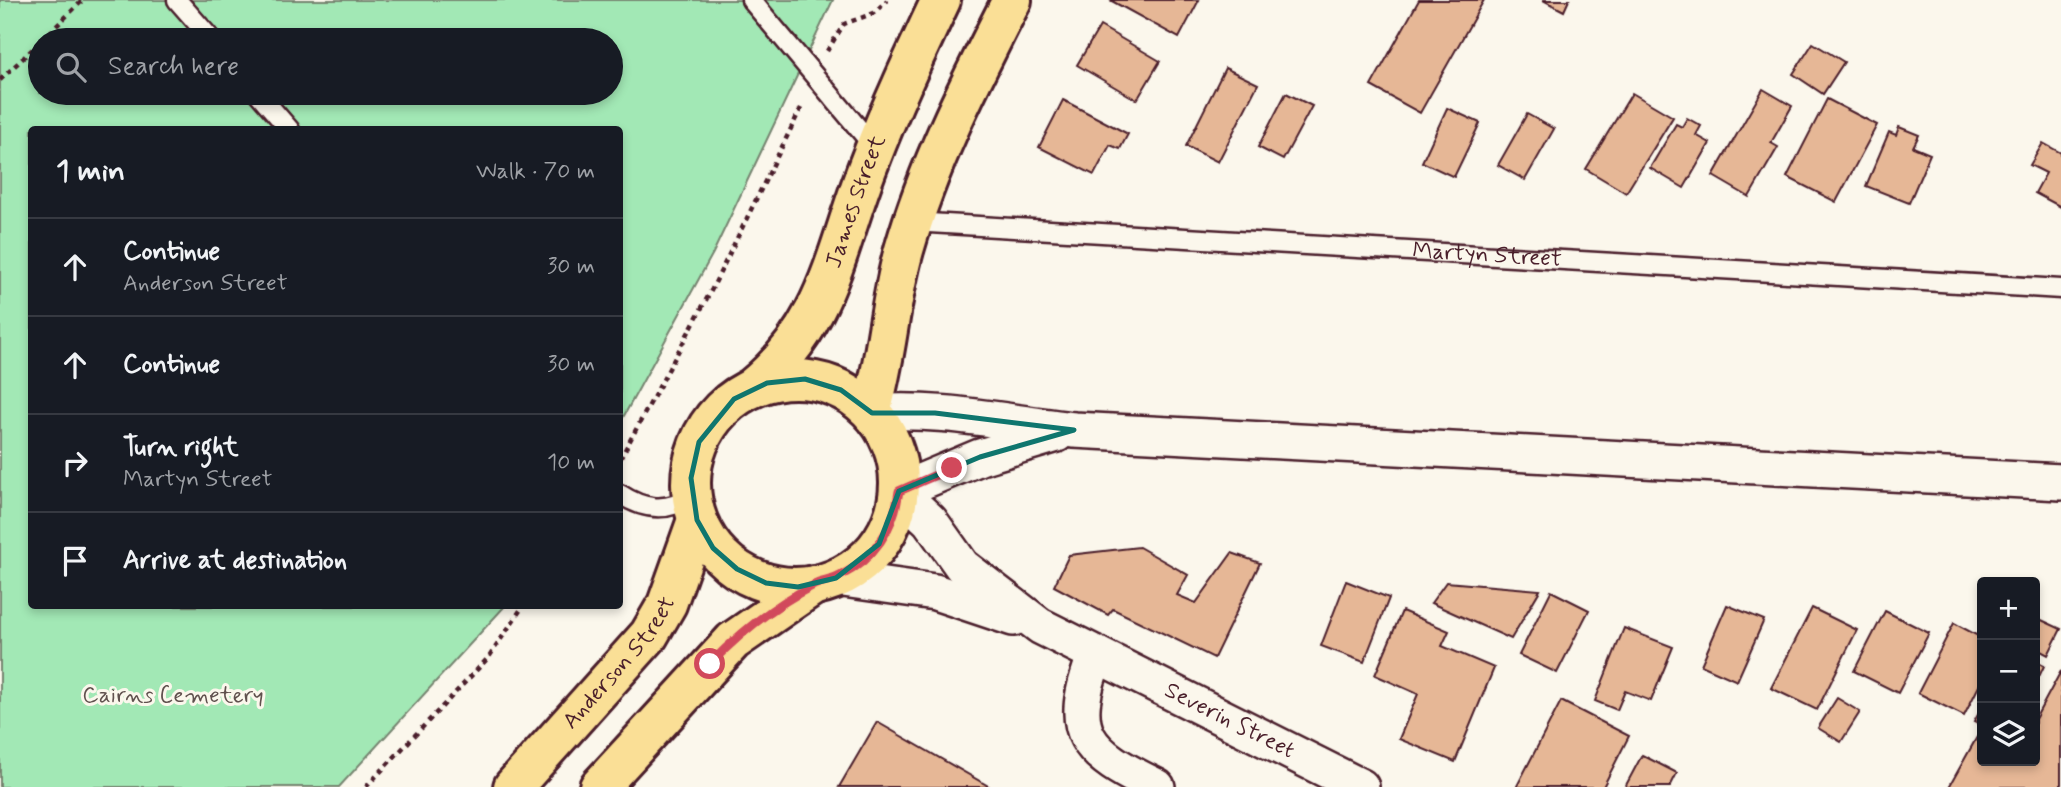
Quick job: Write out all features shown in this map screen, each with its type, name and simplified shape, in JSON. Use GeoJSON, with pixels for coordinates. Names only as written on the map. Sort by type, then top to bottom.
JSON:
{"type":"FeatureCollection","features":[{"type":"Feature","properties":{"kind":"main road","name":"James Street"},"geometry":{"type":"LineString","coordinates":[[750,390],[788,353],[817,310],[875,148],[941,0]]}},
{"type":"Feature","properties":{"kind":"main road"},"geometry":{"type":"LineString","coordinates":[[872,412],[895,281],[912,222],[948,132],[1012,0]]}},
{"type":"Feature","properties":{"kind":"main road"},"geometry":{"type":"LineString","coordinates":[[599,787],[733,641],[825,582],[860,564],[879,544],[892,519],[899,491],[894,449],[872,412],[841,390],[805,379],[767,383],[750,390],[720,411],[699,442],[691,478],[695,508],[713,548],[737,569],[766,583],[798,587],[825,582]]}},
{"type":"Feature","properties":{"kind":"main road","name":"Anderson Street"},"geometry":{"type":"LineString","coordinates":[[513,787],[649,635],[667,604],[695,508]]}},
{"type":"Feature","properties":{"kind":"street"},"geometry":{"type":"LineString","coordinates":[[872,412],[923,412],[1074,430],[2061,482]]}},
{"type":"Feature","properties":{"kind":"street"},"geometry":{"type":"LineString","coordinates":[[899,491],[980,457],[1074,430]]}},
{"type":"Feature","properties":{"kind":"street","name":"Severin Street"},"geometry":{"type":"LineString","coordinates":[[899,491],[930,521],[962,566],[1040,626]]}},
{"type":"Feature","properties":{"kind":"street","name":"Severin Street"},"geometry":{"type":"LineString","coordinates":[[825,582],[935,592],[1040,626],[1362,787]]}},
{"type":"Feature","properties":{"kind":"street"},"geometry":{"type":"LineString","coordinates":[[1096,654],[1083,688],[1081,704],[1088,738],[1093,747],[1110,763],[1157,787]]}},
{"type":"Feature","properties":{"kind":"lane"},"geometry":{"type":"LineString","coordinates":[[177,0],[202,28]]}},
{"type":"Feature","properties":{"kind":"lane"},"geometry":{"type":"LineString","coordinates":[[751,0],[875,148]]}},
{"type":"Feature","properties":{"kind":"lane"},"geometry":{"type":"LineString","coordinates":[[268,105],[287,126]]}},
{"type":"Feature","properties":{"kind":"lane","name":"Martyn Street"},"geometry":{"type":"LineString","coordinates":[[912,222],[2061,289]]}},
{"type":"Feature","properties":{"kind":"lane"},"geometry":{"type":"LineString","coordinates":[[623,496],[644,506],[664,509],[695,508]]}},
{"type":"Feature","properties":{"kind":"path"},"geometry":{"type":"LineString","coordinates":[[54,28],[83,0]]}},
{"type":"Feature","properties":{"kind":"path"},"geometry":{"type":"LineString","coordinates":[[623,453],[712,289],[828,49],[844,24],[874,13],[887,0]]}},
{"type":"Feature","properties":{"kind":"path"},"geometry":{"type":"LineString","coordinates":[[0,79],[28,53]]}},
{"type":"Feature","properties":{"kind":"path"},"geometry":{"type":"LineString","coordinates":[[366,787],[489,657],[521,609]]}},
{"type":"Feature","properties":{"kind":"highlighted area"},"geometry":{"type":"Polygon","coordinates":[[[805,379],[841,390],[872,413],[935,413],[1074,430],[980,457],[899,491],[879,544],[836,578],[798,587],[766,583],[737,569],[713,548],[697,520],[691,478],[699,442],[734,399],[767,383],[805,379]]]}},
{"type":"Feature","properties":{"kind":"green space","name":"Cairns Cemetery"},"geometry":{"type":"Polygon","coordinates":[[[0,0],[833,0],[713,253],[623,418],[623,126],[28,126],[28,609],[502,609],[339,787],[0,787],[0,0]]]}},
{"type":"Feature","properties":{"kind":"building"},"geometry":{"type":"Polygon","coordinates":[[[1110,0],[1199,0],[1179,38],[1110,0]]]}},
{"type":"Feature","properties":{"kind":"building"},"geometry":{"type":"Polygon","coordinates":[[[1419,0],[1484,0],[1420,113],[1371,86],[1419,0]]]}},
{"type":"Feature","properties":{"kind":"building"},"geometry":{"type":"Polygon","coordinates":[[[1543,0],[1569,0],[1564,11],[1543,0]]]}},
{"type":"Feature","properties":{"kind":"building"},"geometry":{"type":"Polygon","coordinates":[[[1100,26],[1160,61],[1137,100],[1077,65],[1100,26]]]}},
{"type":"Feature","properties":{"kind":"building"},"geometry":{"type":"Polygon","coordinates":[[[1813,43],[1844,62],[1823,94],[1793,74],[1813,43]]]}},
{"type":"Feature","properties":{"kind":"building"},"geometry":{"type":"Polygon","coordinates":[[[1225,68],[1258,84],[1218,162],[1186,146],[1225,68]]]}},
{"type":"Feature","properties":{"kind":"building"},"geometry":{"type":"Polygon","coordinates":[[[1763,89],[1792,106],[1771,143],[1778,147],[1749,197],[1713,176],[1763,89]]]}},
{"type":"Feature","properties":{"kind":"building"},"geometry":{"type":"Polygon","coordinates":[[[1286,93],[1312,106],[1283,160],[1258,147],[1286,93]]]}},
{"type":"Feature","properties":{"kind":"building"},"geometry":{"type":"Polygon","coordinates":[[[1632,93],[1673,117],[1626,193],[1586,169],[1632,93]]]}},
{"type":"Feature","properties":{"kind":"building"},"geometry":{"type":"Polygon","coordinates":[[[1827,99],[1877,125],[1836,202],[1787,177],[1827,99]]]}},
{"type":"Feature","properties":{"kind":"building"},"geometry":{"type":"Polygon","coordinates":[[[1063,100],[1128,134],[1120,149],[1110,145],[1094,175],[1039,147],[1063,100]]]}},
{"type":"Feature","properties":{"kind":"building"},"geometry":{"type":"Polygon","coordinates":[[[1447,108],[1480,123],[1454,177],[1422,162],[1447,108]]]}},
{"type":"Feature","properties":{"kind":"building"},"geometry":{"type":"Polygon","coordinates":[[[1527,114],[1554,129],[1525,180],[1498,165],[1527,114]]]}},
{"type":"Feature","properties":{"kind":"building"},"geometry":{"type":"Polygon","coordinates":[[[1687,118],[1701,126],[1696,135],[1710,143],[1684,188],[1650,168],[1676,124],[1682,127],[1687,118]]]}},
{"type":"Feature","properties":{"kind":"building"},"geometry":{"type":"Polygon","coordinates":[[[1899,127],[1919,135],[1913,147],[1930,154],[1909,203],[1866,186],[1889,132],[1896,135],[1899,127]]]}},
{"type":"Feature","properties":{"kind":"building"},"geometry":{"type":"Polygon","coordinates":[[[2043,143],[2061,153],[2061,207],[2035,193],[2046,173],[2030,165],[2043,143]]]}},
{"type":"Feature","properties":{"kind":"building"},"geometry":{"type":"Polygon","coordinates":[[[1139,547],[1188,575],[1177,595],[1196,603],[1232,553],[1260,563],[1214,658],[1113,609],[1108,615],[1054,586],[1069,555],[1139,547]]]}},
{"type":"Feature","properties":{"kind":"building"},"geometry":{"type":"Polygon","coordinates":[[[1346,581],[1389,598],[1364,662],[1321,646],[1346,581]]]}},
{"type":"Feature","properties":{"kind":"building"},"geometry":{"type":"Polygon","coordinates":[[[1446,582],[1540,590],[1511,639],[1431,603],[1446,582]]]}},
{"type":"Feature","properties":{"kind":"building"},"geometry":{"type":"Polygon","coordinates":[[[1551,591],[1589,610],[1557,673],[1519,655],[1551,591]]]}},
{"type":"Feature","properties":{"kind":"building"},"geometry":{"type":"Polygon","coordinates":[[[1727,605],[1764,620],[1737,681],[1701,665],[1727,605]]]}},
{"type":"Feature","properties":{"kind":"building"},"geometry":{"type":"Polygon","coordinates":[[[1812,608],[1857,630],[1817,710],[1771,688],[1812,608]]]}},
{"type":"Feature","properties":{"kind":"building"},"geometry":{"type":"Polygon","coordinates":[[[1402,611],[1449,631],[1442,646],[1494,668],[1455,762],[1399,739],[1418,694],[1375,675],[1402,611]]]}},
{"type":"Feature","properties":{"kind":"building"},"geometry":{"type":"Polygon","coordinates":[[[1885,611],[1929,633],[1898,693],[1854,671],[1885,611]]]}},
{"type":"Feature","properties":{"kind":"building"},"geometry":{"type":"Polygon","coordinates":[[[2040,619],[2061,629],[2048,655],[2040,651],[2040,619]]]}},
{"type":"Feature","properties":{"kind":"building"},"geometry":{"type":"Polygon","coordinates":[[[1954,623],[1977,635],[1977,690],[1964,716],[1918,693],[1954,623]]]}},
{"type":"Feature","properties":{"kind":"building"},"geometry":{"type":"Polygon","coordinates":[[[1624,628],[1673,647],[1651,701],[1625,691],[1617,710],[1595,701],[1624,628]]]}},
{"type":"Feature","properties":{"kind":"building"},"geometry":{"type":"Polygon","coordinates":[[[2061,671],[2061,787],[1949,787],[1977,737],[1977,766],[2040,766],[2040,710],[2061,671]]]}},
{"type":"Feature","properties":{"kind":"building"},"geometry":{"type":"Polygon","coordinates":[[[1837,698],[1860,712],[1841,742],[1818,728],[1837,698]]]}},
{"type":"Feature","properties":{"kind":"building"},"geometry":{"type":"Polygon","coordinates":[[[1561,701],[1629,736],[1603,787],[1517,786],[1561,701]]]}},
{"type":"Feature","properties":{"kind":"building"},"geometry":{"type":"Polygon","coordinates":[[[877,722],[990,787],[839,787],[877,722]]]}},
{"type":"Feature","properties":{"kind":"building"},"geometry":{"type":"Polygon","coordinates":[[[1642,755],[1677,773],[1670,787],[1625,787],[1642,755]]]}},
{"type":"Feature","properties":{"kind":"route"},"geometry":{"type":"LineString","coordinates":[[710,664],[733,641],[772,611],[814,585],[836,578],[860,564],[887,532],[897,506],[899,491],[952,468]]}}]}
